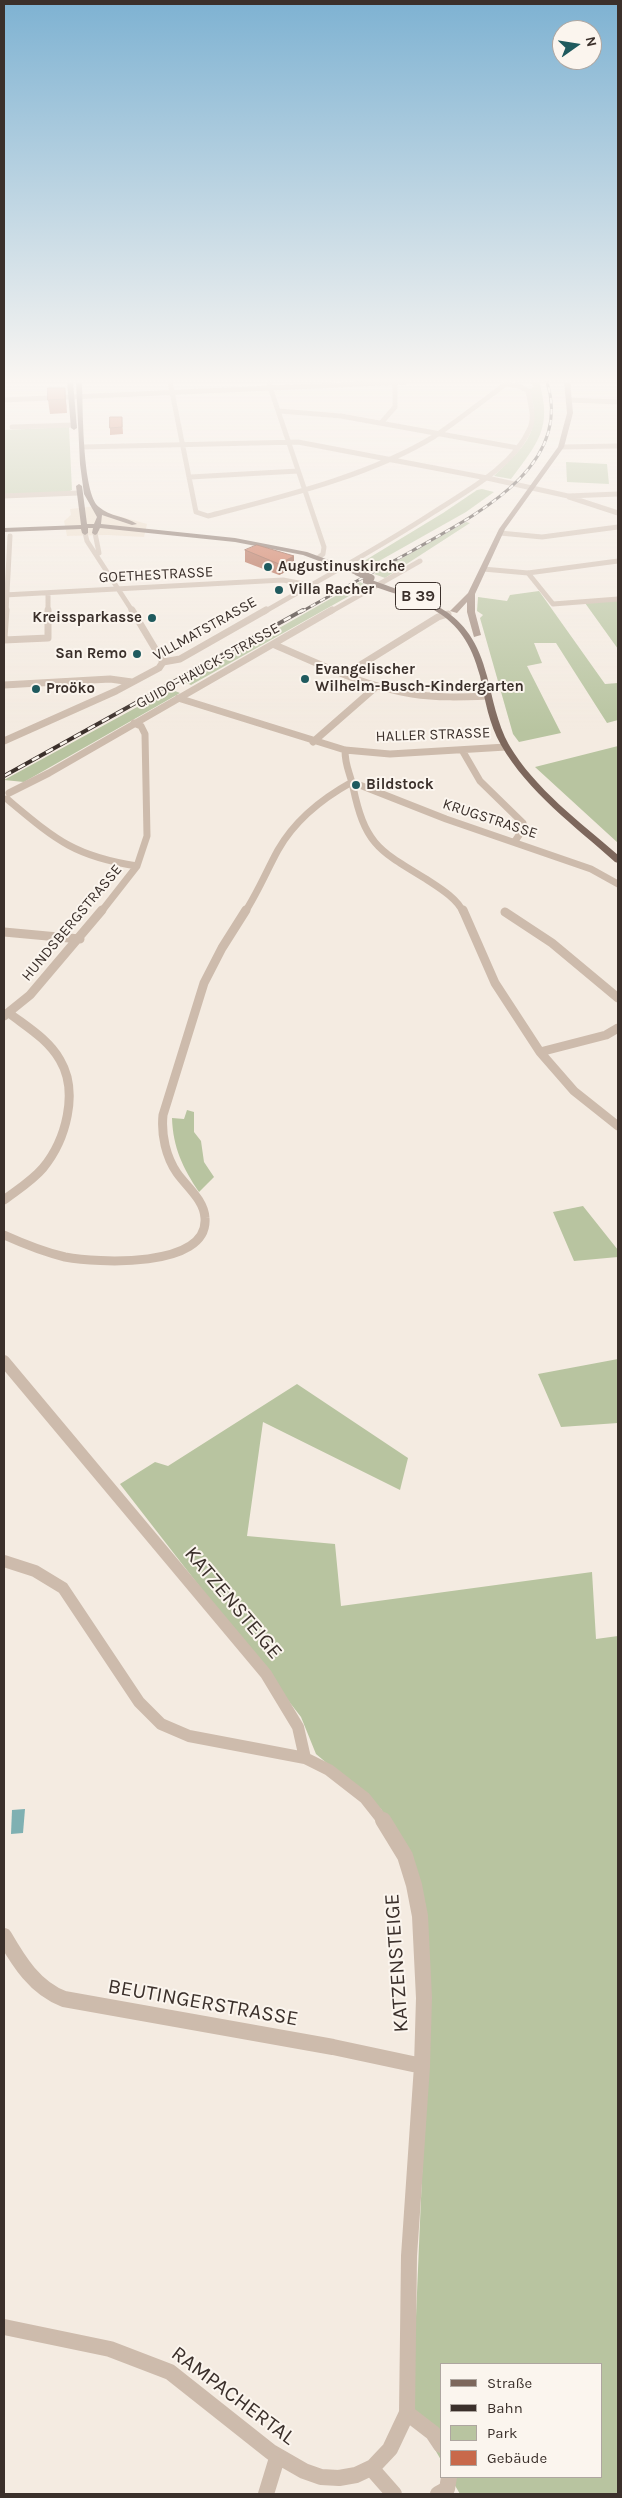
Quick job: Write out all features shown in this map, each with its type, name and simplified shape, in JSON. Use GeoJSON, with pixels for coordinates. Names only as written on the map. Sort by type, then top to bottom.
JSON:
{"type":"FeatureCollection","features":[{"type":"Feature","properties":{"kind":"main road"},"geometry":{"type":"LineString","coordinates":[[25,529],[63,523],[72,518],[77,499]]}},
{"type":"Feature","properties":{"kind":"main road"},"geometry":{"type":"LineString","coordinates":[[80,499],[84,529]]}},
{"type":"Feature","properties":{"kind":"main road"},"geometry":{"type":"LineString","coordinates":[[89,499],[100,517],[95,530]]}},
{"type":"Feature","properties":{"kind":"main road","name":"B 39"},"geometry":{"type":"LineString","coordinates":[[93,506],[108,516],[128,522],[215,538],[273,546],[318,558],[464,618],[477,636],[488,696],[499,733],[506,747]]}},
{"type":"Feature","properties":{"kind":"main road"},"geometry":{"type":"LineString","coordinates":[[7,536],[84,529]]}},
{"type":"Feature","properties":{"kind":"main road"},"geometry":{"type":"LineString","coordinates":[[4,530],[84,529],[215,538]]}},
{"type":"Feature","properties":{"kind":"main road","name":"B 39"},"geometry":{"type":"LineString","coordinates":[[95,530],[252,545],[339,568]]}},
{"type":"Feature","properties":{"kind":"main road","name":"B 39"},"geometry":{"type":"LineString","coordinates":[[451,612],[471,636],[481,665]]}},
{"type":"Feature","properties":{"kind":"main road","name":"HALLER STRASSE"},"geometry":{"type":"LineString","coordinates":[[506,747],[520,768],[618,860]]}},
{"type":"Feature","properties":{"kind":"street"},"geometry":{"type":"LineString","coordinates":[[195,499],[198,514],[219,514],[277,499]]}},
{"type":"Feature","properties":{"kind":"street"},"geometry":{"type":"LineString","coordinates":[[308,499],[324,547],[323,554],[318,558]]}},
{"type":"Feature","properties":{"kind":"street","name":"VILLMATSTRASSE"},"geometry":{"type":"LineString","coordinates":[[4,741],[132,682],[159,668],[163,662],[180,659],[394,538],[455,499]]}},
{"type":"Feature","properties":{"kind":"street"},"geometry":{"type":"LineString","coordinates":[[477,636],[470,605],[471,594],[500,532],[523,499]]}},
{"type":"Feature","properties":{"kind":"street"},"geometry":{"type":"LineString","coordinates":[[576,499],[618,513]]}},
{"type":"Feature","properties":{"kind":"street"},"geometry":{"type":"LineString","coordinates":[[500,532],[542,537],[618,527]]}},
{"type":"Feature","properties":{"kind":"street"},"geometry":{"type":"LineString","coordinates":[[84,529],[85,537],[120,590],[163,662]]}},
{"type":"Feature","properties":{"kind":"street"},"geometry":{"type":"LineString","coordinates":[[95,530],[94,537],[103,564]]}},
{"type":"Feature","properties":{"kind":"street"},"geometry":{"type":"LineString","coordinates":[[7,536],[4,639],[48,638],[48,593]]}},
{"type":"Feature","properties":{"kind":"street","name":"GUIDO-HAUCK-STRASSE"},"geometry":{"type":"LineString","coordinates":[[6,796],[420,561]]}},
{"type":"Feature","properties":{"kind":"street"},"geometry":{"type":"LineString","coordinates":[[483,570],[528,574],[618,561]]}},
{"type":"Feature","properties":{"kind":"street"},"geometry":{"type":"LineString","coordinates":[[528,574],[553,604],[618,598]]}},
{"type":"Feature","properties":{"kind":"street","name":"GOETHESTRASSE"},"geometry":{"type":"LineString","coordinates":[[6,595],[283,580],[309,585]]}},
{"type":"Feature","properties":{"kind":"street"},"geometry":{"type":"LineString","coordinates":[[451,612],[471,594]]}},
{"type":"Feature","properties":{"kind":"street"},"geometry":{"type":"LineString","coordinates":[[346,674],[438,617],[464,610],[470,605]]}},
{"type":"Feature","properties":{"kind":"street"},"geometry":{"type":"LineString","coordinates":[[275,645],[376,686],[430,696],[488,696]]}},
{"type":"Feature","properties":{"kind":"street"},"geometry":{"type":"LineString","coordinates":[[4,685],[110,679],[132,682]]}},
{"type":"Feature","properties":{"kind":"street"},"geometry":{"type":"LineString","coordinates":[[313,742],[376,686]]}},
{"type":"Feature","properties":{"kind":"street","name":"HALLER STRASSE"},"geometry":{"type":"LineString","coordinates":[[178,698],[214,711],[344,750],[390,754],[506,747]]}},
{"type":"Feature","properties":{"kind":"street","name":"HUNDSBERGSTRASSE"},"geometry":{"type":"LineString","coordinates":[[6,1015],[30,995],[80,940],[137,866],[147,836],[145,734],[141,726],[134,723]]}},
{"type":"Feature","properties":{"kind":"street"},"geometry":{"type":"LineString","coordinates":[[344,750],[345,766],[352,782],[360,819],[370,837],[386,855],[440,888],[461,907],[495,983],[540,1052],[574,1090],[618,1126]]}},
{"type":"Feature","properties":{"kind":"street"},"geometry":{"type":"LineString","coordinates":[[462,750],[475,778],[523,823],[524,828],[515,841]]}},
{"type":"Feature","properties":{"kind":"street"},"geometry":{"type":"LineString","coordinates":[[4,1235],[49,1253],[97,1262],[136,1262],[156,1258],[181,1250],[198,1238],[205,1224],[204,1215],[196,1196],[172,1164],[162,1129],[166,1104],[204,983],[212,965],[260,888],[281,844],[302,820],[335,790],[352,782]]}},
{"type":"Feature","properties":{"kind":"street","name":"KRUGSTRASSE"},"geometry":{"type":"LineString","coordinates":[[352,782],[446,819],[515,841],[591,869],[618,884]]}},
{"type":"Feature","properties":{"kind":"street"},"geometry":{"type":"LineString","coordinates":[[6,796],[48,835],[67,848],[106,862],[137,866]]}},
{"type":"Feature","properties":{"kind":"street"},"geometry":{"type":"LineString","coordinates":[[505,912],[552,943],[618,998]]}},
{"type":"Feature","properties":{"kind":"street"},"geometry":{"type":"LineString","coordinates":[[4,932],[80,940]]}},
{"type":"Feature","properties":{"kind":"street"},"geometry":{"type":"LineString","coordinates":[[4,1200],[47,1163],[63,1133],[70,1102],[70,1090],[64,1069],[52,1047],[6,1015]]}},
{"type":"Feature","properties":{"kind":"street"},"geometry":{"type":"LineString","coordinates":[[540,1052],[606,1035],[618,1028]]}},
{"type":"Feature","properties":{"kind":"street","name":"KATZENSTEIGE"},"geometry":{"type":"LineString","coordinates":[[4,1361],[266,1674],[298,1727],[305,1758],[329,1770],[364,1798],[392,1832],[405,1856],[414,1885],[420,1916],[424,1998],[422,2066],[409,2256],[407,2413]]}},
{"type":"Feature","properties":{"kind":"street"},"geometry":{"type":"LineString","coordinates":[[4,1561],[30,1567],[50,1577],[63,1588],[138,1702],[161,1724],[189,1736],[305,1758]]}},
{"type":"Feature","properties":{"kind":"street","name":"BEUTINGERSTRASSE"},"geometry":{"type":"LineString","coordinates":[[4,1936],[18,1961],[37,1982],[57,1996],[85,2004],[333,2047],[422,2066]]}},
{"type":"Feature","properties":{"kind":"street","name":"RAMPACHERTAL"},"geometry":{"type":"LineString","coordinates":[[4,2327],[60,2336],[138,2357],[155,2364],[170,2372],[276,2458],[307,2477],[335,2484],[361,2478],[387,2455],[400,2436],[407,2413]]}},
{"type":"Feature","properties":{"kind":"street"},"geometry":{"type":"LineString","coordinates":[[407,2413],[433,2433],[440,2444]]}},
{"type":"Feature","properties":{"kind":"street"},"geometry":{"type":"LineString","coordinates":[[266,2494],[276,2458]]}},
{"type":"Feature","properties":{"kind":"street"},"geometry":{"type":"LineString","coordinates":[[372,2469],[394,2494]]}},
{"type":"Feature","properties":{"kind":"street"},"geometry":{"type":"LineString","coordinates":[[438,2494],[447,2489],[449,2478]]}},
{"type":"Feature","properties":{"kind":"green space"},"geometry":{"type":"Polygon","coordinates":[[[464,499],[485,499],[466,512],[372,565],[364,561],[464,499]]]}},
{"type":"Feature","properties":{"kind":"green space"},"geometry":{"type":"Polygon","coordinates":[[[466,522],[470,523],[385,578],[374,574],[466,522]]]}},
{"type":"Feature","properties":{"kind":"green space"},"geometry":{"type":"Polygon","coordinates":[[[360,582],[366,585],[365,587],[191,685],[184,682],[360,582]]]}},
{"type":"Feature","properties":{"kind":"green space"},"geometry":{"type":"Polygon","coordinates":[[[539,591],[605,684],[618,683],[618,720],[607,723],[556,643],[534,643],[542,663],[527,666],[561,733],[519,742],[513,734],[480,618],[483,615],[477,611],[478,597],[507,601],[510,595],[539,591]]]}},
{"type":"Feature","properties":{"kind":"green space"},"geometry":{"type":"Polygon","coordinates":[[[618,600],[618,649],[585,603],[618,600]]]}},
{"type":"Feature","properties":{"kind":"green space"},"geometry":{"type":"Polygon","coordinates":[[[170,689],[180,693],[24,782],[4,780],[170,689]]]}},
{"type":"Feature","properties":{"kind":"green space"},"geometry":{"type":"Polygon","coordinates":[[[618,746],[618,843],[535,767],[618,746]]]}},
{"type":"Feature","properties":{"kind":"green space"},"geometry":{"type":"Polygon","coordinates":[[[187,1110],[194,1112],[194,1132],[201,1141],[204,1162],[214,1177],[199,1192],[188,1175],[174,1139],[172,1118],[184,1119],[187,1110]]]}},
{"type":"Feature","properties":{"kind":"green space"},"geometry":{"type":"Polygon","coordinates":[[[583,1206],[618,1250],[618,1257],[574,1261],[553,1212],[583,1206]]]}},
{"type":"Feature","properties":{"kind":"green space"},"geometry":{"type":"Polygon","coordinates":[[[618,1359],[618,1423],[561,1427],[538,1374],[618,1359]]]}},
{"type":"Feature","properties":{"kind":"green space"},"geometry":{"type":"Polygon","coordinates":[[[297,1384],[408,1458],[400,1490],[263,1422],[247,1536],[335,1544],[341,1606],[592,1572],[596,1639],[618,1636],[618,2494],[460,2494],[451,2478],[602,2478],[602,2363],[440,2363],[440,2458],[412,2410],[430,1987],[411,1863],[381,1809],[316,1754],[301,1717],[120,1484],[155,1462],[168,1466],[297,1384]]]}},
{"type":"Feature","properties":{"kind":"shaded area"},"geometry":{"type":"Polygon","coordinates":[[[97,506],[108,513],[147,524],[144,537],[106,535],[67,536],[64,521],[71,515],[70,509],[97,506]]]}},
{"type":"Feature","properties":{"kind":"water"},"geometry":{"type":"Polygon","coordinates":[[[25,1809],[23,1833],[11,1834],[12,1810],[25,1809]]]}},
{"type":"Feature","properties":{"kind":"building"},"geometry":{"type":"Polygon","coordinates":[[[257,545],[294,556],[279,564],[245,550],[257,545]]]}},
{"type":"Feature","properties":{"kind":"railway"},"geometry":{"type":"LineString","coordinates":[[301,612],[463,522],[497,499]]}},
{"type":"Feature","properties":{"kind":"railway"},"geometry":{"type":"LineString","coordinates":[[4,776],[303,610]]}},
{"type":"Feature","properties":{"kind":"place","name":"Augustinuskirche"},"geometry":{"type":"Point","coordinates":[268,567]}},
{"type":"Feature","properties":{"kind":"place","name":"Villa Racher"},"geometry":{"type":"Point","coordinates":[279,590]}},
{"type":"Feature","properties":{"kind":"place","name":"Kreissparkasse"},"geometry":{"type":"Point","coordinates":[152,618]}},
{"type":"Feature","properties":{"kind":"place","name":"San Remo"},"geometry":{"type":"Point","coordinates":[137,654]}},
{"type":"Feature","properties":{"kind":"place","name":"Evangelischer Wilhelm-Busch-Kindergarten"},"geometry":{"type":"Point","coordinates":[305,679]}},
{"type":"Feature","properties":{"kind":"place","name":"Proöko"},"geometry":{"type":"Point","coordinates":[36,689]}},
{"type":"Feature","properties":{"kind":"place","name":"Bildstock"},"geometry":{"type":"Point","coordinates":[356,785]}}]}
